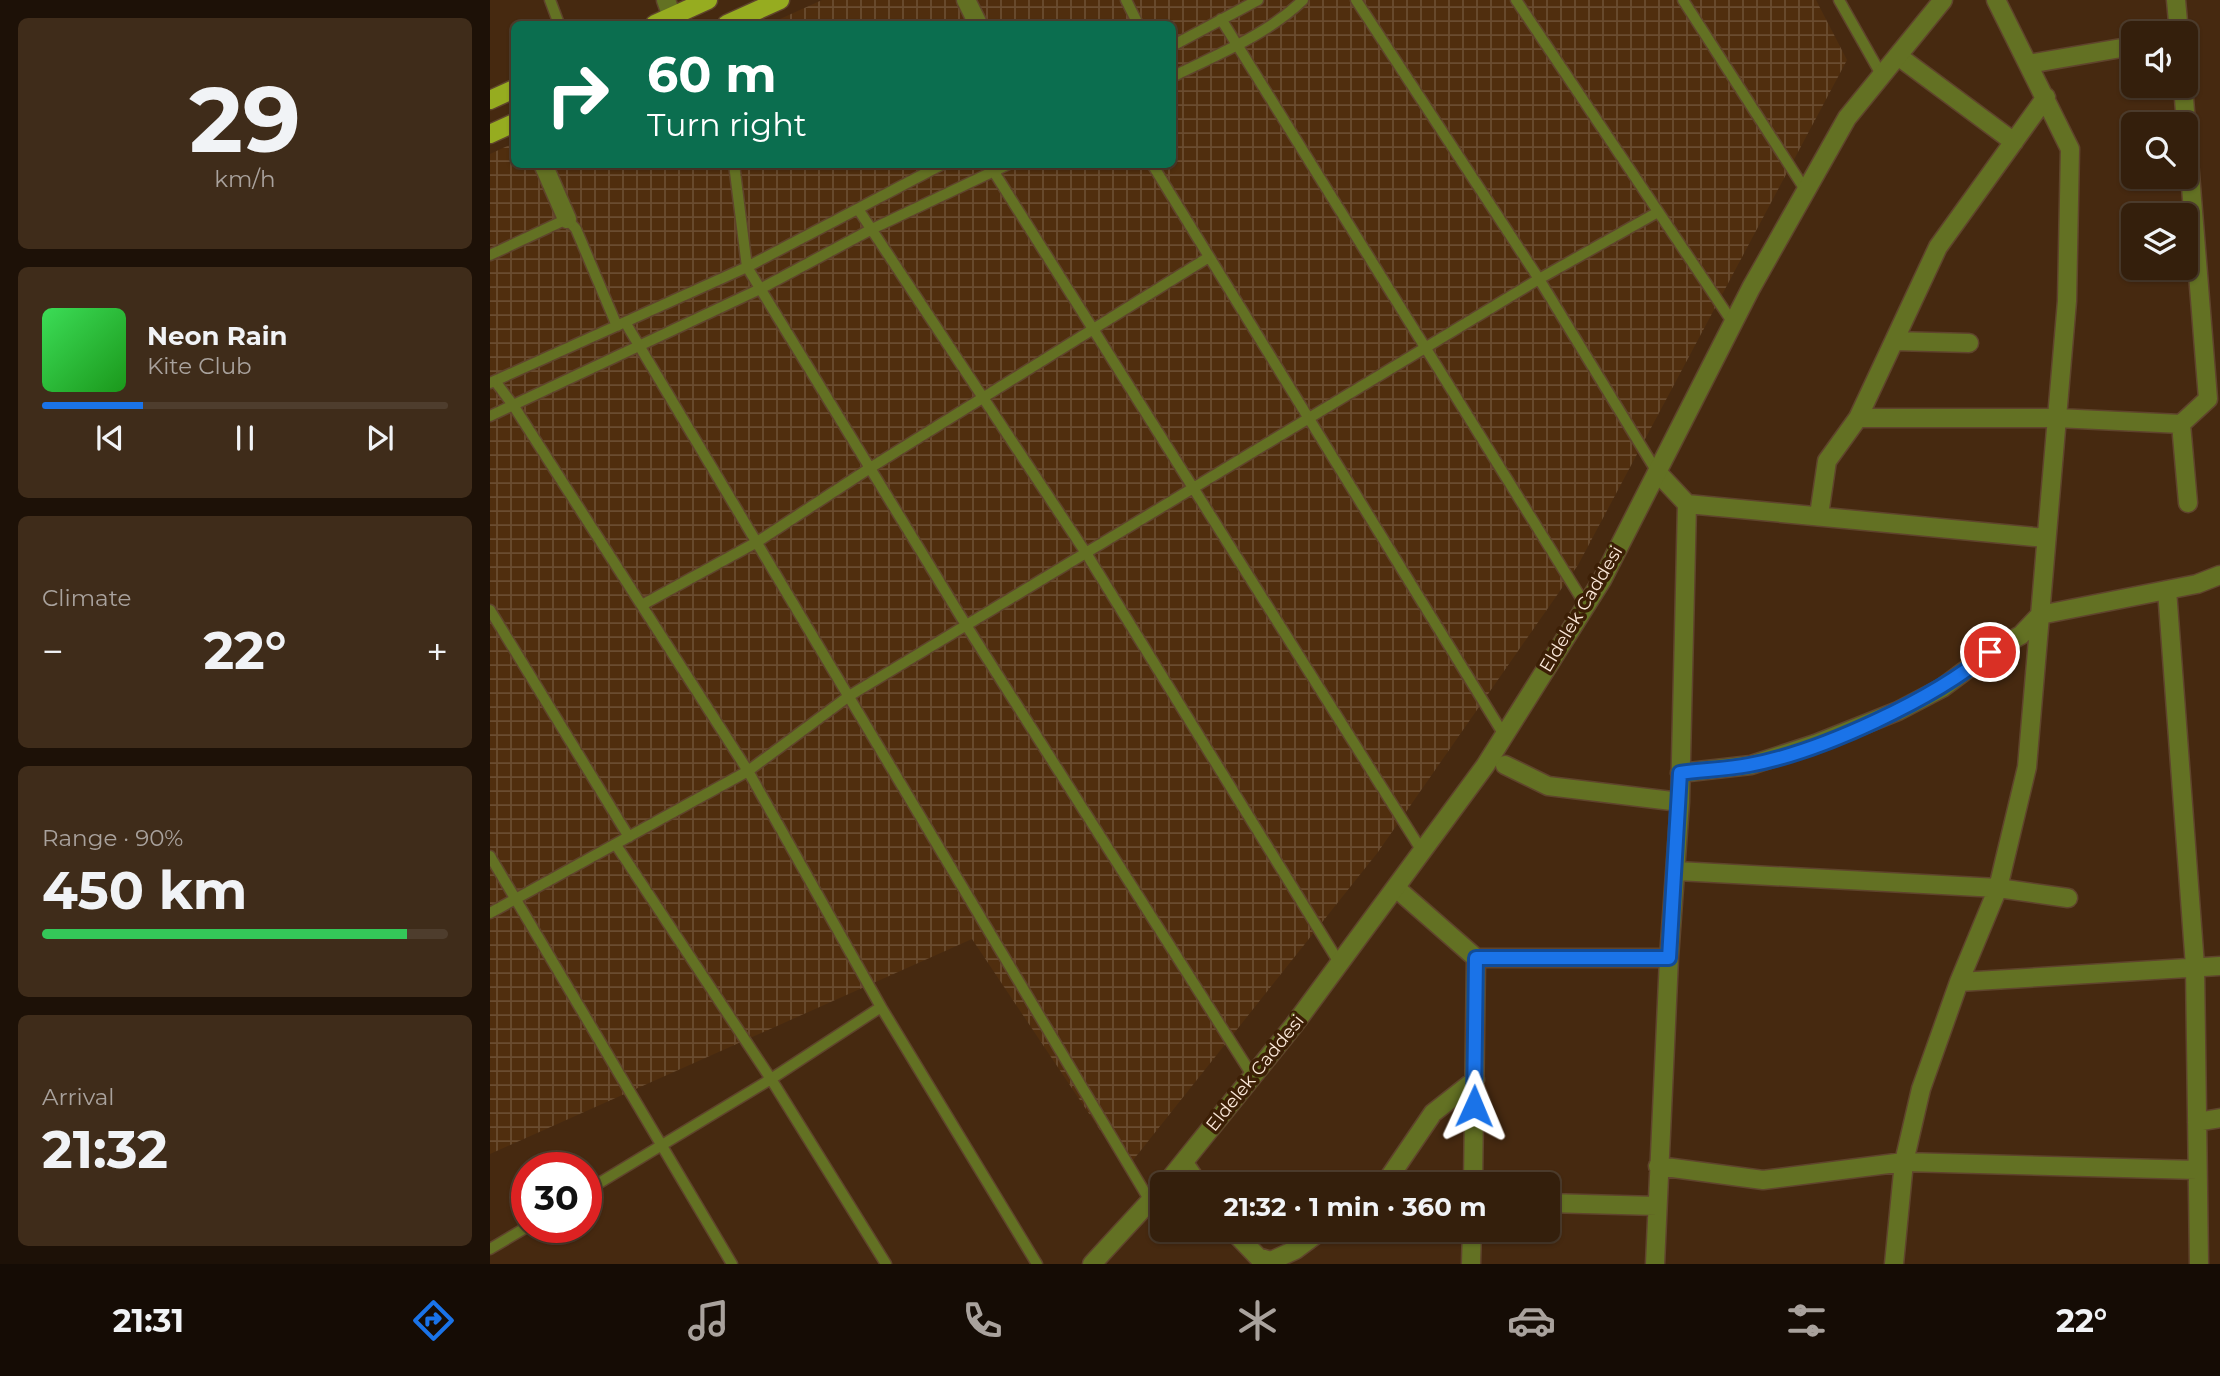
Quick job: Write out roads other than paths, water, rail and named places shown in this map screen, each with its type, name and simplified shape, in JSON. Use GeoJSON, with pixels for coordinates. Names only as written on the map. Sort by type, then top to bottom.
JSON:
{"type":"FeatureCollection","features":[{"type":"Feature","properties":{"kind":"main road"},"geometry":{"type":"LineString","coordinates":[[669,8],[708,0]]}},
{"type":"Feature","properties":{"kind":"main road"},"geometry":{"type":"LineString","coordinates":[[734,21],[780,0]]}},
{"type":"Feature","properties":{"kind":"main road"},"geometry":{"type":"LineString","coordinates":[[490,100],[511,90]]}},
{"type":"Feature","properties":{"kind":"main road"},"geometry":{"type":"LineString","coordinates":[[490,134],[511,124]]}},
{"type":"Feature","properties":{"kind":"street"},"geometry":{"type":"LineString","coordinates":[[966,0],[976,21]]}},
{"type":"Feature","properties":{"kind":"street","name":"Eldelek Caddesi"},"geometry":{"type":"LineString","coordinates":[[1176,1172],[1340,964],[1504,735],[1586,606],[1733,323],[1847,118],[1943,0]]}},
{"type":"Feature","properties":{"kind":"street"},"geometry":{"type":"LineString","coordinates":[[1894,1264],[1905,1162],[1921,1089],[1959,982],[1998,888],[2027,767],[2067,301],[2070,149],[1996,0]]}},
{"type":"Feature","properties":{"kind":"street"},"geometry":{"type":"LineString","coordinates":[[2176,0],[2178,21]]}},
{"type":"Feature","properties":{"kind":"street"},"geometry":{"type":"LineString","coordinates":[[2029,64],[2121,48]]}},
{"type":"Feature","properties":{"kind":"street"},"geometry":{"type":"LineString","coordinates":[[1898,55],[2014,142]]}},
{"type":"Feature","properties":{"kind":"street"},"geometry":{"type":"LineString","coordinates":[[1819,515],[1827,461],[1858,418],[1938,247],[2046,97]]}},
{"type":"Feature","properties":{"kind":"street"},"geometry":{"type":"LineString","coordinates":[[1858,418],[2057,418],[2181,424],[2208,399],[2184,98]]}},
{"type":"Feature","properties":{"kind":"street"},"geometry":{"type":"LineString","coordinates":[[545,168],[567,219]]}},
{"type":"Feature","properties":{"kind":"street"},"geometry":{"type":"LineString","coordinates":[[1894,341],[1969,343]]}},
{"type":"Feature","properties":{"kind":"street"},"geometry":{"type":"LineString","coordinates":[[2181,424],[2188,503]]}},
{"type":"Feature","properties":{"kind":"street"},"geometry":{"type":"LineString","coordinates":[[1657,472],[1687,505],[1819,515],[2046,538]]}},
{"type":"Feature","properties":{"kind":"street"},"geometry":{"type":"LineString","coordinates":[[1656,1264],[1658,1166],[1680,802],[1687,505]]}},
{"type":"Feature","properties":{"kind":"street"},"geometry":{"type":"LineString","coordinates":[[2197,584],[2220,575]]}},
{"type":"Feature","properties":{"kind":"street"},"geometry":{"type":"LineString","coordinates":[[1680,773],[1751,765],[1815,744],[1898,711],[1942,688],[1990,652],[2021,635],[2040,615],[2197,584],[2220,582]]}},
{"type":"Feature","properties":{"kind":"street"},"geometry":{"type":"LineString","coordinates":[[2167,590],[2194,966],[2199,1264]]}},
{"type":"Feature","properties":{"kind":"street"},"geometry":{"type":"LineString","coordinates":[[1505,765],[1548,786],[1680,802]]}},
{"type":"Feature","properties":{"kind":"street"},"geometry":{"type":"LineString","coordinates":[[1677,871],[1998,888],[2068,898]]}},
{"type":"Feature","properties":{"kind":"street"},"geometry":{"type":"LineString","coordinates":[[1396,888],[1476,958],[1669,958]]}},
{"type":"Feature","properties":{"kind":"street"},"geometry":{"type":"LineString","coordinates":[[1473,1172],[1476,958]]}},
{"type":"Feature","properties":{"kind":"street"},"geometry":{"type":"LineString","coordinates":[[1959,982],[2220,966]]}},
{"type":"Feature","properties":{"kind":"street"},"geometry":{"type":"LineString","coordinates":[[1393,1172],[1433,1113],[1475,1080]]}},
{"type":"Feature","properties":{"kind":"street"},"geometry":{"type":"LineString","coordinates":[[2197,1122],[2220,1118]]}},
{"type":"Feature","properties":{"kind":"street"},"geometry":{"type":"LineString","coordinates":[[1658,1166],[1763,1180],[1905,1162],[2197,1170]]}},
{"type":"Feature","properties":{"kind":"street"},"geometry":{"type":"LineString","coordinates":[[1184,1163],[1190,1172]]}},
{"type":"Feature","properties":{"kind":"street","name":"Eldelek Caddesi"},"geometry":{"type":"LineString","coordinates":[[1092,1264],[1150,1201]]}},
{"type":"Feature","properties":{"kind":"street"},"geometry":{"type":"LineString","coordinates":[[1560,1203],[1657,1206]]}},
{"type":"Feature","properties":{"kind":"street"},"geometry":{"type":"LineString","coordinates":[[1244,1242],[1258,1256],[1271,1261],[1305,1242]]}},
{"type":"Feature","properties":{"kind":"street"},"geometry":{"type":"LineString","coordinates":[[1471,1264],[1472,1242]]}},
{"type":"Feature","properties":{"kind":"lane"},"geometry":{"type":"LineString","coordinates":[[550,0],[558,21]]}},
{"type":"Feature","properties":{"kind":"lane"},"geometry":{"type":"LineString","coordinates":[[1126,0],[1136,21]]}},
{"type":"Feature","properties":{"kind":"lane"},"geometry":{"type":"LineString","coordinates":[[1176,44],[1258,0]]}},
{"type":"Feature","properties":{"kind":"lane"},"geometry":{"type":"LineString","coordinates":[[1176,75],[1237,45],[1303,0]]}},
{"type":"Feature","properties":{"kind":"lane"},"geometry":{"type":"LineString","coordinates":[[1356,0],[1539,279],[1657,472]]}},
{"type":"Feature","properties":{"kind":"lane"},"geometry":{"type":"LineString","coordinates":[[1516,0],[1733,323]]}},
{"type":"Feature","properties":{"kind":"lane"},"geometry":{"type":"LineString","coordinates":[[1683,0],[1806,191]]}},
{"type":"Feature","properties":{"kind":"lane"},"geometry":{"type":"LineString","coordinates":[[1839,0],[1882,76]]}},
{"type":"Feature","properties":{"kind":"lane"},"geometry":{"type":"LineString","coordinates":[[1221,19],[1423,349],[1586,606]]}},
{"type":"Feature","properties":{"kind":"lane"},"geometry":{"type":"LineString","coordinates":[[735,168],[747,267],[966,625],[1252,1075]]}},
{"type":"Feature","properties":{"kind":"lane"},"geometry":{"type":"LineString","coordinates":[[935,168],[747,267],[492,382],[513,405],[748,771],[881,1007],[1037,1264]]}},
{"type":"Feature","properties":{"kind":"lane"},"geometry":{"type":"LineString","coordinates":[[1154,168],[1504,735]]}},
{"type":"Feature","properties":{"kind":"lane"},"geometry":{"type":"LineString","coordinates":[[490,415],[760,289],[992,169],[1422,852]]}},
{"type":"Feature","properties":{"kind":"lane"},"geometry":{"type":"LineString","coordinates":[[858,209],[1086,553],[1340,964]]}},
{"type":"Feature","properties":{"kind":"lane"},"geometry":{"type":"LineString","coordinates":[[490,913],[748,771],[849,696],[1539,279],[1658,212]]}},
{"type":"Feature","properties":{"kind":"lane"},"geometry":{"type":"LineString","coordinates":[[490,255],[567,219],[576,229],[621,324],[640,347],[849,696],[1150,1177]]}},
{"type":"Feature","properties":{"kind":"lane"},"geometry":{"type":"LineString","coordinates":[[642,605],[757,542],[1092,328],[1209,257]]}},
{"type":"Feature","properties":{"kind":"lane"},"geometry":{"type":"LineString","coordinates":[[490,610],[629,837]]}},
{"type":"Feature","properties":{"kind":"lane"},"geometry":{"type":"LineString","coordinates":[[616,845],[771,1079],[886,1264]]}},
{"type":"Feature","properties":{"kind":"lane"},"geometry":{"type":"LineString","coordinates":[[490,856],[732,1264]]}},
{"type":"Feature","properties":{"kind":"lane"},"geometry":{"type":"LineString","coordinates":[[602,1181],[771,1079],[881,1007]]}},
{"type":"Feature","properties":{"kind":"lane"},"geometry":{"type":"LineString","coordinates":[[490,1249],[511,1237]]}}]}
